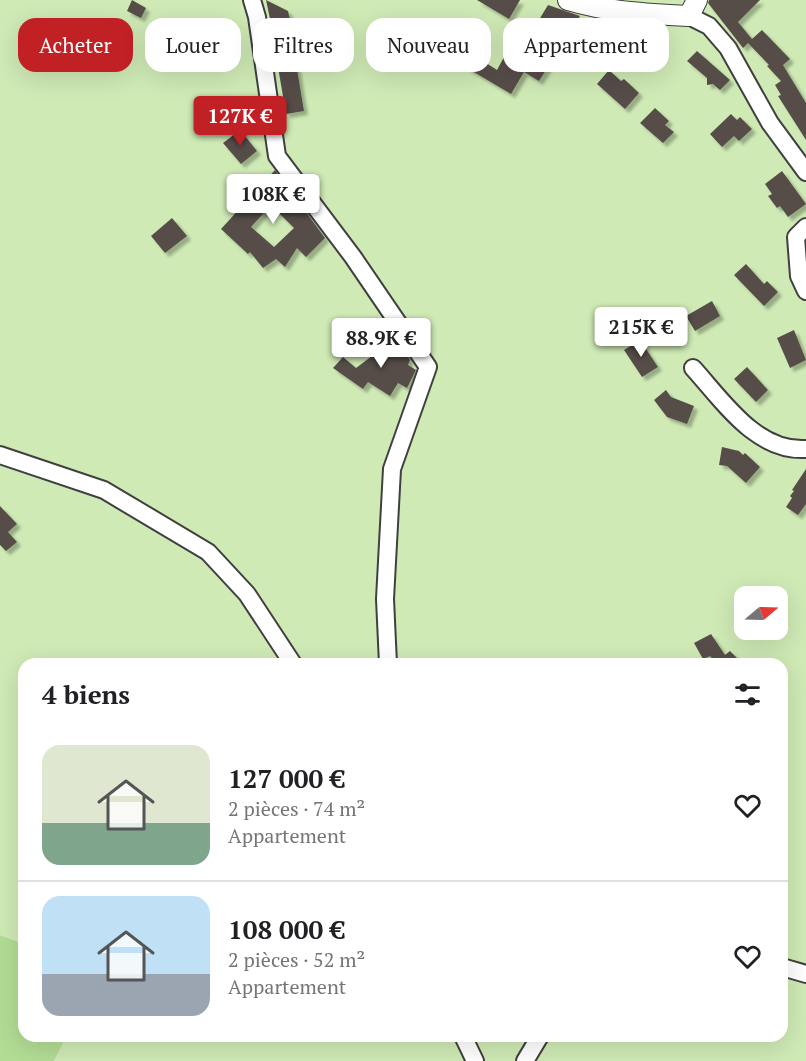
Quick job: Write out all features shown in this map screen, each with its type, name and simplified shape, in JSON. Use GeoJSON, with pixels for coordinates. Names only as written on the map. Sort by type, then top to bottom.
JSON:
{"type":"FeatureCollection","features":[{"type":"Feature","properties":{"kind":"street"},"geometry":{"type":"LineString","coordinates":[[252,0],[257,17],[277,156],[353,257],[428,367],[392,469],[385,599],[388,658]]}},
{"type":"Feature","properties":{"kind":"street"},"geometry":{"type":"LineString","coordinates":[[568,0],[586,6],[638,14],[693,8],[728,48],[770,123],[806,172]]}},
{"type":"Feature","properties":{"kind":"street"},"geometry":{"type":"LineString","coordinates":[[806,227],[796,237],[799,276],[806,291]]}},
{"type":"Feature","properties":{"kind":"street"},"geometry":{"type":"LineString","coordinates":[[693,368],[739,420],[775,446],[806,449]]}},
{"type":"Feature","properties":{"kind":"street"},"geometry":{"type":"LineString","coordinates":[[0,455],[104,490],[208,552],[247,594],[289,658]]}},
{"type":"Feature","properties":{"kind":"street"},"geometry":{"type":"LineString","coordinates":[[788,969],[806,974]]}},
{"type":"Feature","properties":{"kind":"street"},"geometry":{"type":"LineString","coordinates":[[466,1042],[475,1061]]}},
{"type":"Feature","properties":{"kind":"street"},"geometry":{"type":"LineString","coordinates":[[525,1061],[536,1042]]}},
{"type":"Feature","properties":{"kind":"green space"},"geometry":{"type":"Polygon","coordinates":[[[0,0],[806,0],[806,1061],[54,1061],[63,1042],[788,1042],[788,658],[18,658],[18,942],[0,935],[0,0]]]}},
{"type":"Feature","properties":{"kind":"green space"},"geometry":{"type":"Polygon","coordinates":[[[0,935],[18,942],[18,1042],[64,1042],[54,1061],[0,1061],[0,935]]]}},
{"type":"Feature","properties":{"kind":"building"},"geometry":{"type":"Polygon","coordinates":[[[132,0],[146,8],[141,18],[127,11],[132,0]]]}},
{"type":"Feature","properties":{"kind":"building"},"geometry":{"type":"Polygon","coordinates":[[[266,0],[288,11],[290,18],[270,18],[266,0]]]}},
{"type":"Feature","properties":{"kind":"building"},"geometry":{"type":"Polygon","coordinates":[[[477,0],[520,0],[510,18],[477,0]]]}},
{"type":"Feature","properties":{"kind":"building"},"geometry":{"type":"Polygon","coordinates":[[[709,0],[760,0],[738,22],[752,39],[762,30],[790,59],[783,65],[806,103],[806,140],[778,96],[781,95],[775,85],[781,81],[748,43],[743,48],[708,3],[709,0]]]}},
{"type":"Feature","properties":{"kind":"building"},"geometry":{"type":"Polygon","coordinates":[[[548,5],[580,16],[579,18],[540,18],[548,5]]]}},
{"type":"Feature","properties":{"kind":"building"},"geometry":{"type":"Polygon","coordinates":[[[697,51],[730,80],[720,90],[713,84],[707,85],[707,78],[687,61],[697,51]]]}},
{"type":"Feature","properties":{"kind":"building"},"geometry":{"type":"Polygon","coordinates":[[[503,59],[503,72],[524,72],[511,94],[474,72],[491,72],[491,66],[497,70],[503,59]]]}},
{"type":"Feature","properties":{"kind":"building"},"geometry":{"type":"Polygon","coordinates":[[[279,72],[298,72],[304,111],[286,114],[279,72]]]}},
{"type":"Feature","properties":{"kind":"building"},"geometry":{"type":"Polygon","coordinates":[[[524,72],[545,72],[539,81],[524,72]]]}},
{"type":"Feature","properties":{"kind":"building"},"geometry":{"type":"Polygon","coordinates":[[[607,72],[611,72],[621,81],[624,79],[639,93],[625,109],[597,84],[607,72]]]}},
{"type":"Feature","properties":{"kind":"building"},"geometry":{"type":"Polygon","coordinates":[[[655,108],[669,121],[665,125],[674,132],[663,143],[640,123],[655,108]]]}},
{"type":"Feature","properties":{"kind":"building"},"geometry":{"type":"Polygon","coordinates":[[[731,114],[737,120],[740,117],[752,129],[739,141],[734,136],[722,147],[710,134],[731,114]]]}},
{"type":"Feature","properties":{"kind":"building"},"geometry":{"type":"Polygon","coordinates":[[[240,130],[257,151],[241,164],[223,143],[240,130]]]}},
{"type":"Feature","properties":{"kind":"building"},"geometry":{"type":"Polygon","coordinates":[[[275,170],[325,238],[306,257],[297,248],[285,267],[276,259],[263,268],[250,252],[248,254],[221,229],[275,170]],[[271,205],[251,227],[274,247],[294,228],[271,205]]]}},
{"type":"Feature","properties":{"kind":"building"},"geometry":{"type":"Polygon","coordinates":[[[782,171],[806,204],[788,217],[768,196],[772,194],[765,184],[782,171]]]}},
{"type":"Feature","properties":{"kind":"building"},"geometry":{"type":"Polygon","coordinates":[[[172,218],[187,236],[165,253],[151,236],[172,218]]]}},
{"type":"Feature","properties":{"kind":"building"},"geometry":{"type":"Polygon","coordinates":[[[746,264],[764,284],[767,281],[778,292],[764,306],[734,275],[746,264]]]}},
{"type":"Feature","properties":{"kind":"building"},"geometry":{"type":"Polygon","coordinates":[[[712,301],[720,316],[695,331],[686,316],[712,301]]]}},
{"type":"Feature","properties":{"kind":"building"},"geometry":{"type":"Polygon","coordinates":[[[794,330],[806,360],[790,368],[777,338],[794,330]]]}},
{"type":"Feature","properties":{"kind":"building"},"geometry":{"type":"Polygon","coordinates":[[[396,338],[410,360],[408,365],[416,370],[407,388],[398,383],[390,396],[368,382],[363,389],[333,368],[343,357],[356,368],[396,338]]]}},
{"type":"Feature","properties":{"kind":"building"},"geometry":{"type":"Polygon","coordinates":[[[640,340],[658,367],[642,377],[624,350],[640,340]]]}},
{"type":"Feature","properties":{"kind":"building"},"geometry":{"type":"Polygon","coordinates":[[[747,367],[768,390],[756,402],[734,379],[747,367]]]}},
{"type":"Feature","properties":{"kind":"building"},"geometry":{"type":"Polygon","coordinates":[[[666,390],[671,397],[694,406],[687,424],[667,417],[654,400],[666,390]]]}},
{"type":"Feature","properties":{"kind":"building"},"geometry":{"type":"Polygon","coordinates":[[[722,447],[739,451],[743,455],[745,453],[760,467],[746,483],[727,466],[719,465],[722,447]]]}},
{"type":"Feature","properties":{"kind":"building"},"geometry":{"type":"Polygon","coordinates":[[[806,469],[806,504],[798,515],[786,507],[792,498],[790,496],[794,491],[792,490],[806,469]]]}},
{"type":"Feature","properties":{"kind":"building"},"geometry":{"type":"Polygon","coordinates":[[[0,506],[17,524],[8,532],[17,542],[6,551],[0,545],[0,506]]]}},
{"type":"Feature","properties":{"kind":"building"},"geometry":{"type":"Polygon","coordinates":[[[711,634],[725,655],[730,651],[737,658],[712,658],[710,656],[702,658],[694,643],[711,634]]]}}]}
